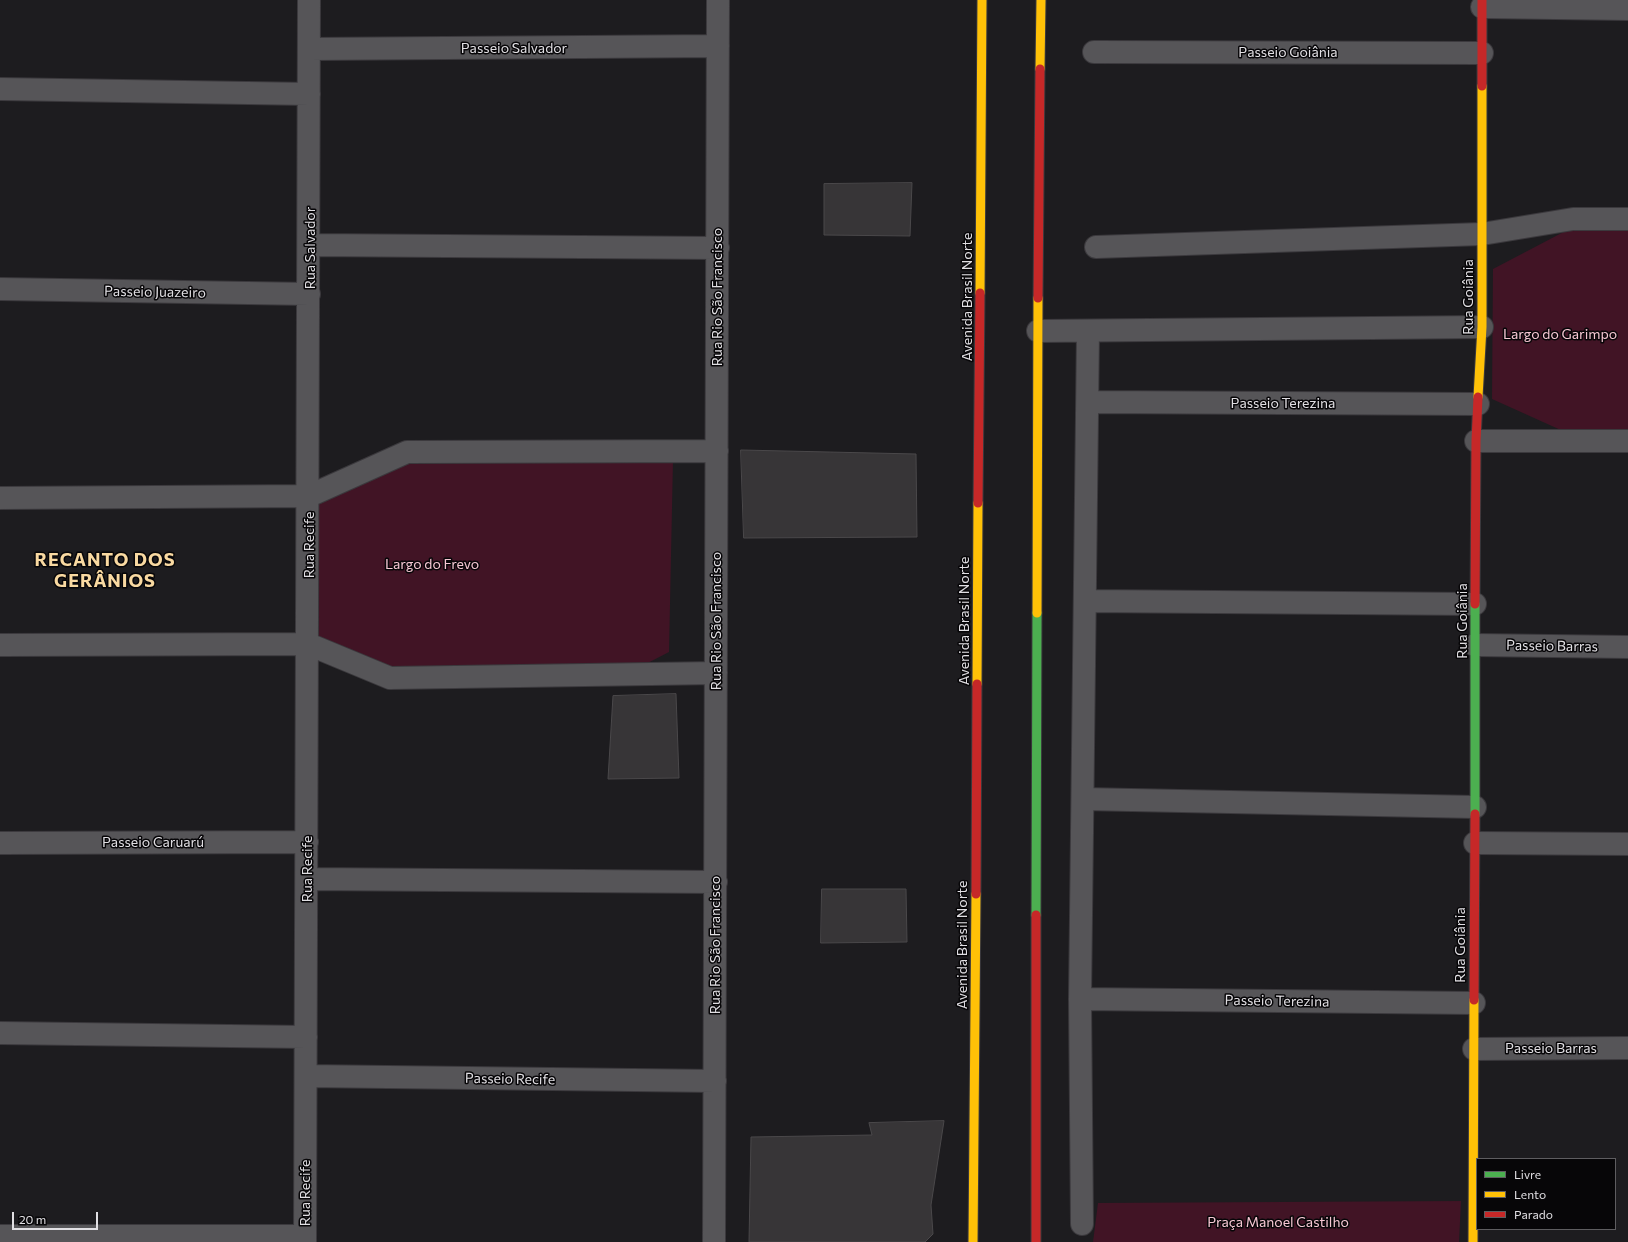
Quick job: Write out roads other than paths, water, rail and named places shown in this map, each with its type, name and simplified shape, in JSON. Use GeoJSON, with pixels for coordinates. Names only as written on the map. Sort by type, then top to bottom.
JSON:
{"type":"FeatureCollection","features":[{"type":"Feature","properties":{"kind":"main road","name":"Avenida Brasil Norte"},"geometry":{"type":"LineString","coordinates":[[973,1242],[982,0]]}},
{"type":"Feature","properties":{"kind":"main road"},"geometry":{"type":"LineString","coordinates":[[1036,1242],[1038,331],[1041,0]]}},
{"type":"Feature","properties":{"kind":"main road","name":"Rua Goiânia"},"geometry":{"type":"LineString","coordinates":[[1473,1242],[1476,441],[1482,327],[1482,4]]}},
{"type":"Feature","properties":{"kind":"street","name":"Rua Salvador"},"geometry":{"type":"LineString","coordinates":[[309,0],[309,496]]}},
{"type":"Feature","properties":{"kind":"street","name":"Rua Rio São Francisco"},"geometry":{"type":"LineString","coordinates":[[714,1242],[718,0]]}},
{"type":"Feature","properties":{"kind":"street"},"geometry":{"type":"LineString","coordinates":[[1482,4],[1628,9]]}},
{"type":"Feature","properties":{"kind":"street","name":"Passeio Salvador"},"geometry":{"type":"LineString","coordinates":[[309,49],[718,46]]}},
{"type":"Feature","properties":{"kind":"street","name":"Passeio Goiânia"},"geometry":{"type":"LineString","coordinates":[[1094,52],[1482,53]]}},
{"type":"Feature","properties":{"kind":"street"},"geometry":{"type":"LineString","coordinates":[[0,89],[310,94]]}},
{"type":"Feature","properties":{"kind":"street"},"geometry":{"type":"LineString","coordinates":[[1096,247],[1482,234],[1573,219],[1628,219]]}},
{"type":"Feature","properties":{"kind":"street"},"geometry":{"type":"LineString","coordinates":[[310,245],[718,248]]}},
{"type":"Feature","properties":{"kind":"street","name":"Passeio Juazeiro"},"geometry":{"type":"LineString","coordinates":[[0,289],[310,294]]}},
{"type":"Feature","properties":{"kind":"street"},"geometry":{"type":"LineString","coordinates":[[1038,331],[1482,327]]}},
{"type":"Feature","properties":{"kind":"street"},"geometry":{"type":"LineString","coordinates":[[1082,1224],[1080,1000],[1088,331]]}},
{"type":"Feature","properties":{"kind":"street","name":"Passeio Terezina"},"geometry":{"type":"LineString","coordinates":[[1088,402],[1478,404]]}},
{"type":"Feature","properties":{"kind":"street"},"geometry":{"type":"LineString","coordinates":[[1476,441],[1628,441]]}},
{"type":"Feature","properties":{"kind":"street"},"geometry":{"type":"LineString","coordinates":[[0,498],[309,496],[407,452],[717,451]]}},
{"type":"Feature","properties":{"kind":"street","name":"Rua Recife"},"geometry":{"type":"LineString","coordinates":[[305,1239],[309,496]]}},
{"type":"Feature","properties":{"kind":"street"},"geometry":{"type":"LineString","coordinates":[[1085,601],[1476,604]]}},
{"type":"Feature","properties":{"kind":"street"},"geometry":{"type":"LineString","coordinates":[[0,645],[308,644],[390,678],[716,673]]}},
{"type":"Feature","properties":{"kind":"street","name":"Passeio Barras"},"geometry":{"type":"LineString","coordinates":[[1475,645],[1628,647]]}},
{"type":"Feature","properties":{"kind":"street"},"geometry":{"type":"LineString","coordinates":[[1083,799],[1475,807]]}},
{"type":"Feature","properties":{"kind":"street","name":"Passeio Caruarú"},"geometry":{"type":"LineString","coordinates":[[0,843],[307,842]]}},
{"type":"Feature","properties":{"kind":"street"},"geometry":{"type":"LineString","coordinates":[[1475,843],[1628,844]]}},
{"type":"Feature","properties":{"kind":"street"},"geometry":{"type":"LineString","coordinates":[[307,879],[716,882]]}},
{"type":"Feature","properties":{"kind":"street","name":"Passeio Terezina"},"geometry":{"type":"LineString","coordinates":[[1080,1000],[1474,1003]]}},
{"type":"Feature","properties":{"kind":"street"},"geometry":{"type":"LineString","coordinates":[[0,1033],[306,1037]]}},
{"type":"Feature","properties":{"kind":"street","name":"Passeio Barras"},"geometry":{"type":"LineString","coordinates":[[1474,1048],[1628,1048]]}},
{"type":"Feature","properties":{"kind":"street","name":"Passeio Recife"},"geometry":{"type":"LineString","coordinates":[[306,1076],[715,1081]]}},
{"type":"Feature","properties":{"kind":"street"},"geometry":{"type":"LineString","coordinates":[[0,1236],[305,1239]]}},
{"type":"Feature","properties":{"kind":"district","name":"RECANTO DOS GERÂNIOS"},"geometry":{"type":"Point","coordinates":[105,570]}},
{"type":"Feature","properties":{"kind":"park label","name":"Largo do Garimpo"},"geometry":{"type":"Point","coordinates":[1560,334]}},
{"type":"Feature","properties":{"kind":"park label","name":"Largo do Frevo"},"geometry":{"type":"Point","coordinates":[432,564]}},
{"type":"Feature","properties":{"kind":"park label","name":"Praça Manoel Castilho"},"geometry":{"type":"Point","coordinates":[1278,1222]}}]}
